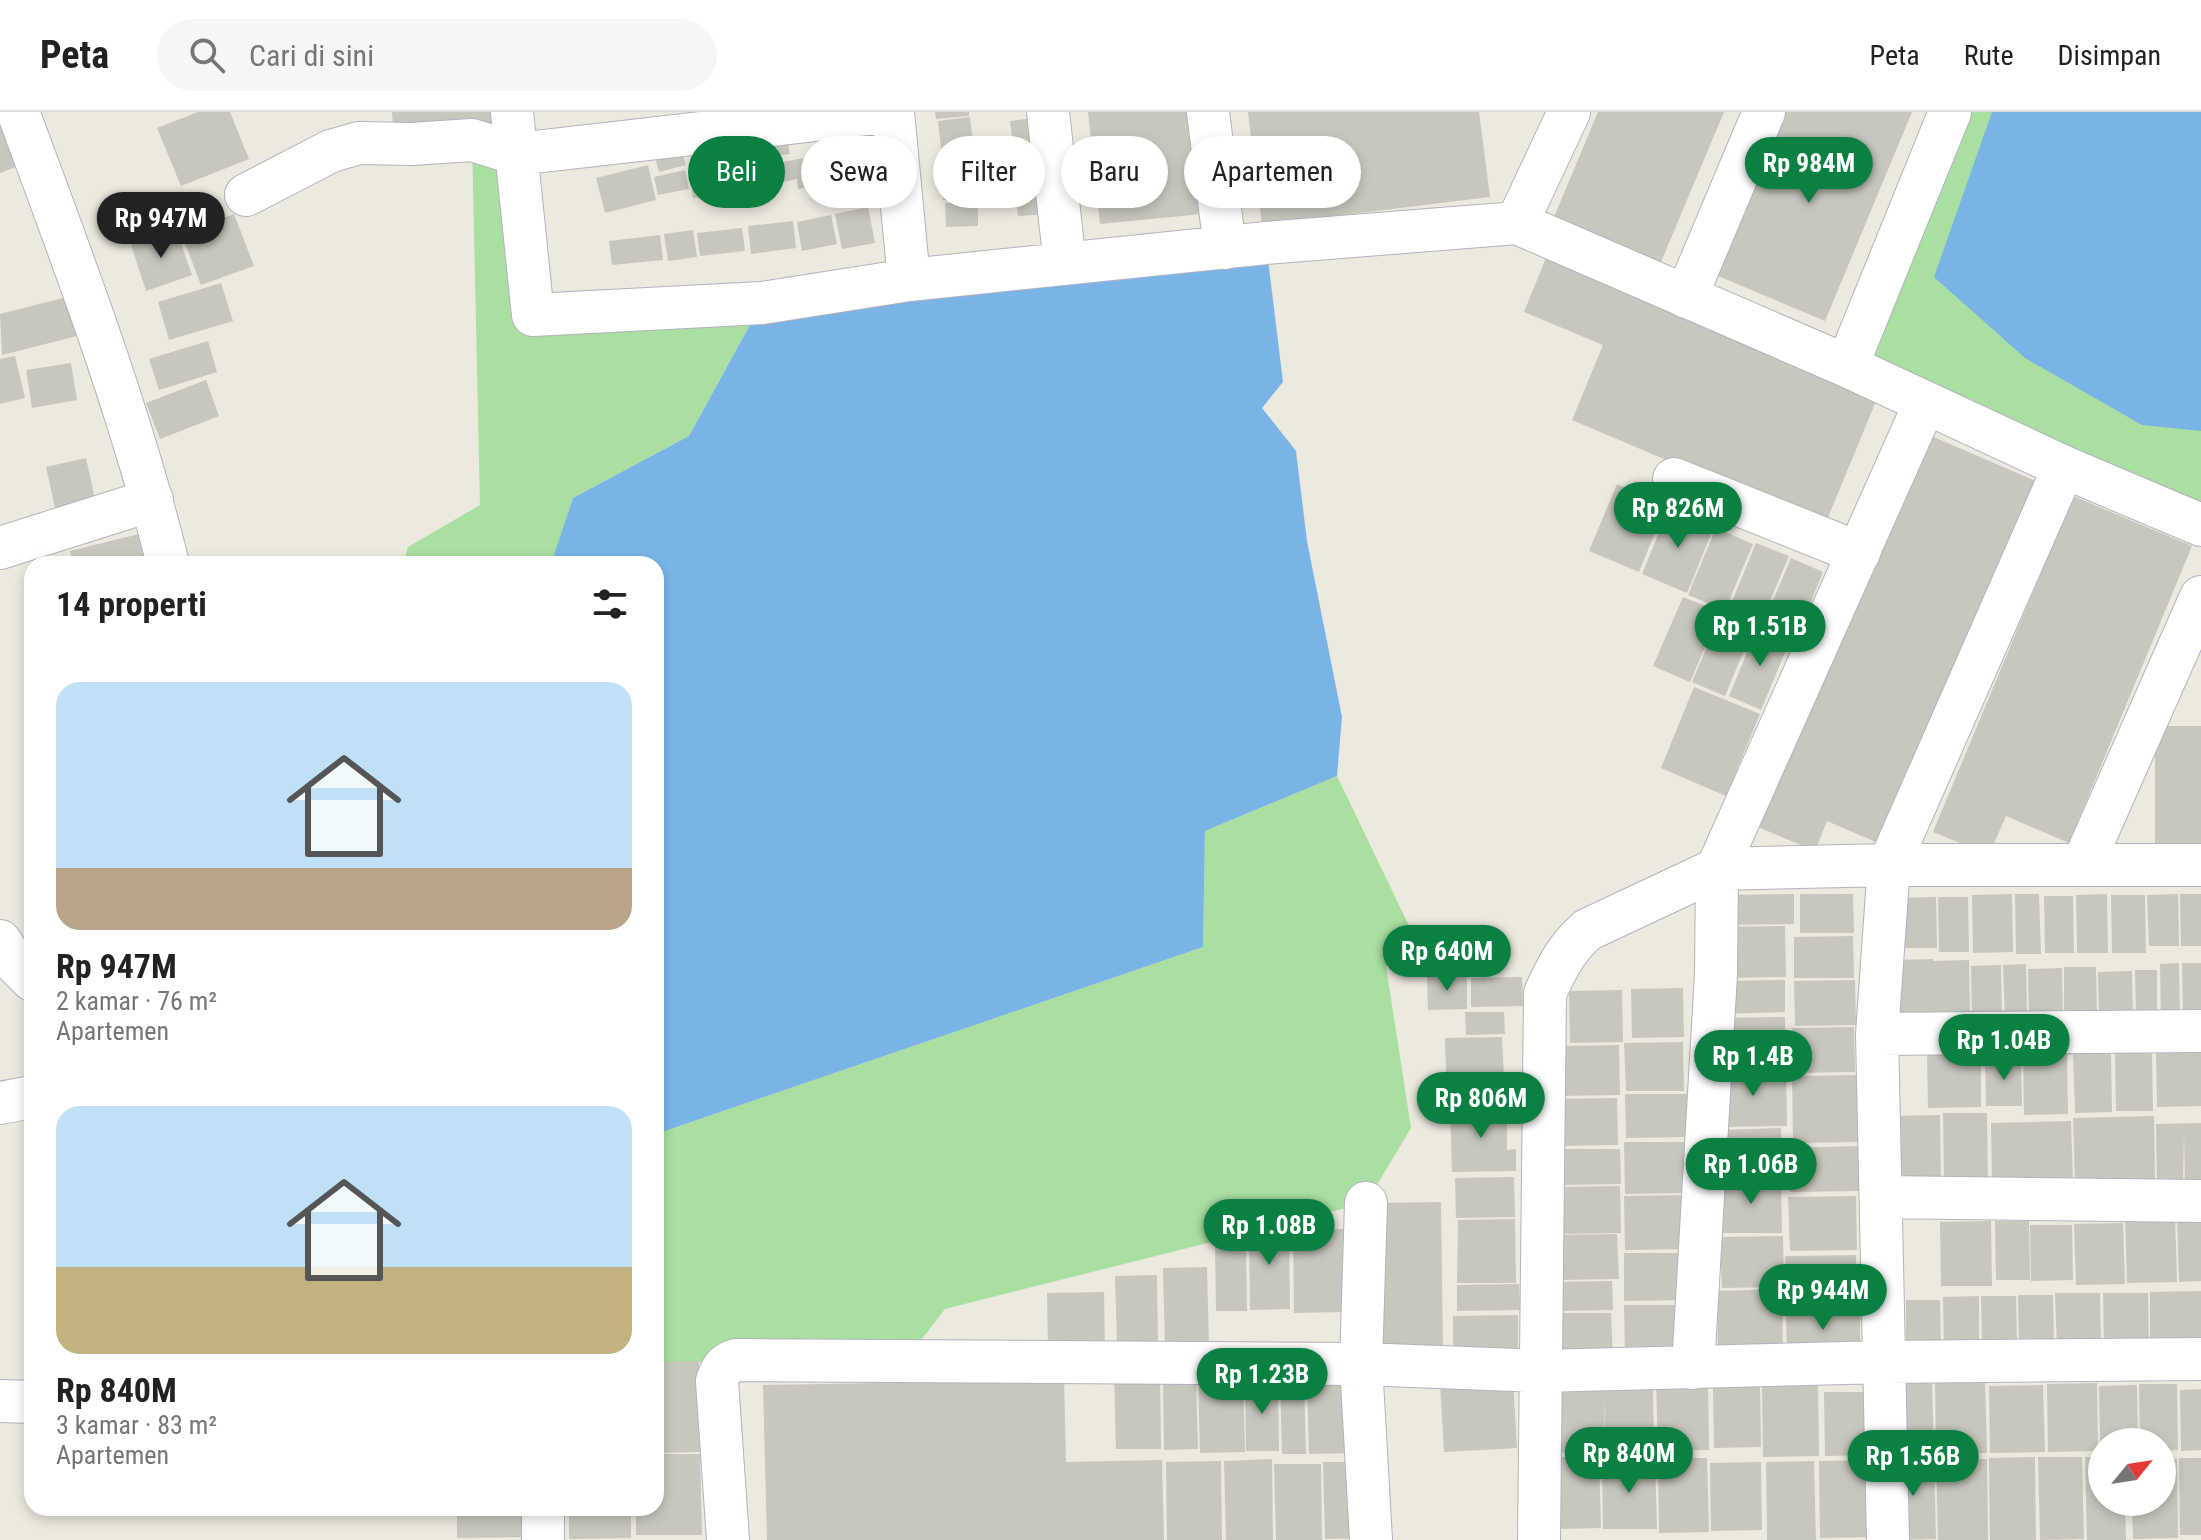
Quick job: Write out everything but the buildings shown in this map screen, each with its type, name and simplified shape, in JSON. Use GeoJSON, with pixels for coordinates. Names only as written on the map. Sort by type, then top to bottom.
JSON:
{"type":"FeatureCollection","features":[{"type":"Feature","properties":{"kind":"street"},"geometry":{"type":"LineString","coordinates":[[18,112],[69,249],[152,500],[166,556]]}},
{"type":"Feature","properties":{"kind":"street"},"geometry":{"type":"LineString","coordinates":[[512,112],[533,315],[762,303],[909,280],[1517,223],[1847,366],[2064,467],[2201,525]]}},
{"type":"Feature","properties":{"kind":"street"},"geometry":{"type":"LineString","coordinates":[[246,195],[331,151],[359,143],[472,140],[517,154],[885,112]]}},
{"type":"Feature","properties":{"kind":"street"},"geometry":{"type":"LineString","coordinates":[[893,112],[909,280]]}},
{"type":"Feature","properties":{"kind":"street"},"geometry":{"type":"LineString","coordinates":[[1048,112],[1065,264]]}},
{"type":"Feature","properties":{"kind":"street"},"geometry":{"type":"LineString","coordinates":[[1208,112],[1225,248]]}},
{"type":"Feature","properties":{"kind":"street"},"geometry":{"type":"LineString","coordinates":[[1517,223],[1569,112]]}},
{"type":"Feature","properties":{"kind":"street"},"geometry":{"type":"LineString","coordinates":[[1686,297],[1764,112]]}},
{"type":"Feature","properties":{"kind":"street"},"geometry":{"type":"LineString","coordinates":[[1847,366],[1950,112]]}},
{"type":"Feature","properties":{"kind":"street"},"geometry":{"type":"LineString","coordinates":[[1693,1368],[1716,974],[1717,869],[1925,403]]}},
{"type":"Feature","properties":{"kind":"street"},"geometry":{"type":"LineString","coordinates":[[1888,1540],[1877,1034],[1889,865],[2064,467]]}},
{"type":"Feature","properties":{"kind":"street"},"geometry":{"type":"LineString","coordinates":[[1674,479],[1859,553]]}},
{"type":"Feature","properties":{"kind":"street"},"geometry":{"type":"LineString","coordinates":[[0,548],[152,500]]}},
{"type":"Feature","properties":{"kind":"street"},"geometry":{"type":"LineString","coordinates":[[2083,864],[2201,597]]}},
{"type":"Feature","properties":{"kind":"street"},"geometry":{"type":"LineString","coordinates":[[1539,1540],[1545,993],[1562,956],[1587,930],[1717,869],[1889,865],[2201,865]]}},
{"type":"Feature","properties":{"kind":"street"},"geometry":{"type":"LineString","coordinates":[[1877,1034],[2201,1031]]}},
{"type":"Feature","properties":{"kind":"street"},"geometry":{"type":"LineString","coordinates":[[0,1103],[24,1098]]}},
{"type":"Feature","properties":{"kind":"street"},"geometry":{"type":"LineString","coordinates":[[1882,1197],[2201,1201]]}},
{"type":"Feature","properties":{"kind":"street"},"geometry":{"type":"LineString","coordinates":[[1366,1203],[1361,1364],[1371,1540]]}},
{"type":"Feature","properties":{"kind":"street"},"geometry":{"type":"LineString","coordinates":[[728,1540],[717,1381],[720,1371],[736,1360],[1361,1364],[1542,1371],[1885,1362],[2201,1359]]}},
{"type":"Feature","properties":{"kind":"street"},"geometry":{"type":"LineString","coordinates":[[0,1401],[24,1402]]}},
{"type":"Feature","properties":{"kind":"street"},"geometry":{"type":"LineString","coordinates":[[543,1516],[543,1540]]}},
{"type":"Feature","properties":{"kind":"green space"},"geometry":{"type":"Polygon","coordinates":[[[1948,112],[2201,112],[2201,525],[1847,366],[1948,112]]]}},
{"type":"Feature","properties":{"kind":"green space"},"geometry":{"type":"Polygon","coordinates":[[[472,140],[517,154],[533,315],[762,303],[689,436],[573,498],[555,556],[405,556],[408,547],[480,505],[472,140]]]}},
{"type":"Feature","properties":{"kind":"green space"},"geometry":{"type":"Polygon","coordinates":[[[1337,776],[1424,957],[1386,966],[1411,1128],[1366,1203],[945,1309],[904,1362],[664,1362],[664,1131],[1203,947],[1205,831],[1337,776]]]}},
{"type":"Feature","properties":{"kind":"water"},"geometry":{"type":"Polygon","coordinates":[[[1992,112],[2201,112],[2201,431],[2142,425],[2025,358],[1934,277],[1992,112]]]}},
{"type":"Feature","properties":{"kind":"water"},"geometry":{"type":"Polygon","coordinates":[[[1266,243],[1283,382],[1262,408],[1296,451],[1307,541],[1342,717],[1337,776],[1205,831],[1203,947],[664,1131],[664,556],[554,556],[573,498],[689,436],[762,303],[1266,243]]]}}]}
